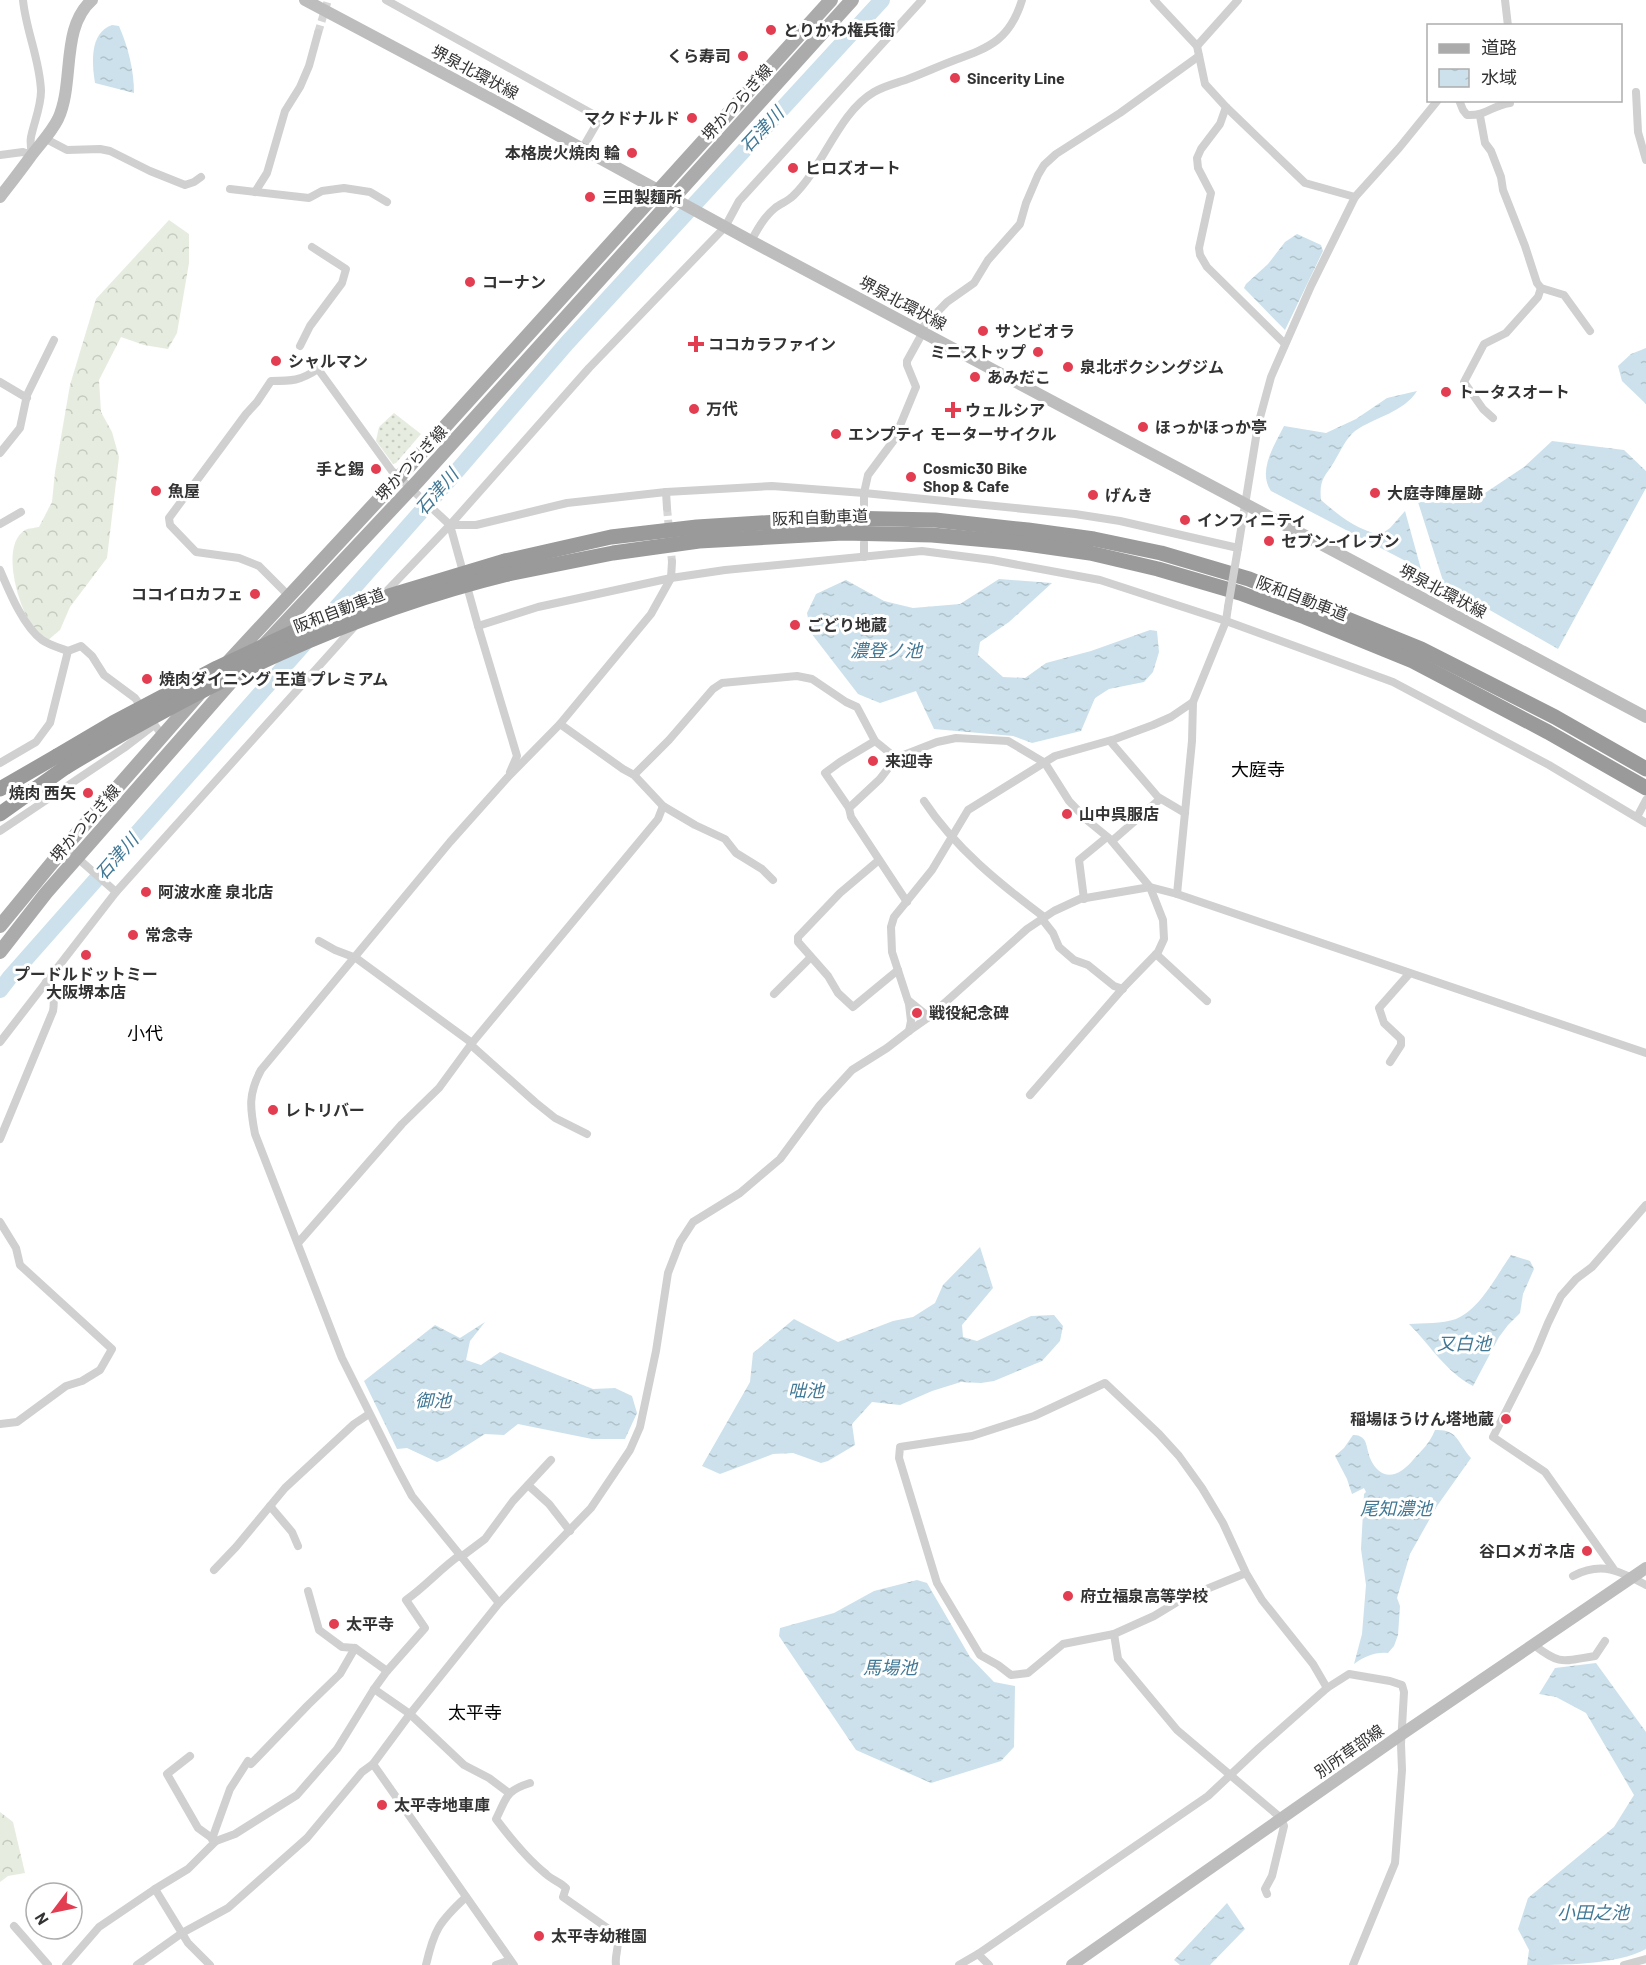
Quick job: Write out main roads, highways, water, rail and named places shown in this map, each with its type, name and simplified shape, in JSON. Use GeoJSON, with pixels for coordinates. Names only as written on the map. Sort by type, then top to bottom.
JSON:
{"type":"FeatureCollection","features":[{"type":"Feature","properties":{"kind":"highway","name":"阪和自動車道"},"geometry":{"type":"LineString","coordinates":[[0,789],[120,734],[221,681],[325,633],[465,585],[507,567],[611,537],[697,527],[843,518],[935,520],[1094,539],[1161,553],[1249,579],[1411,645],[1555,717],[1646,769]]}},
{"type":"Feature","properties":{"kind":"highway","name":"阪和自動車道"},"geometry":{"type":"LineString","coordinates":[[507,567],[699,541],[843,533],[932,535],[1020,543],[1090,553],[1158,568],[1240,593],[1413,661],[1548,732],[1646,788]]}},
{"type":"Feature","properties":{"kind":"highway","name":"阪和自動車道"},"geometry":{"type":"LineString","coordinates":[[0,808],[61,762]]}},
{"type":"Feature","properties":{"kind":"highway"},"geometry":{"type":"LineString","coordinates":[[0,814],[61,762]]}},
{"type":"Feature","properties":{"kind":"main road"},"geometry":{"type":"LineString","coordinates":[[0,197],[46,139],[59,117],[77,18],[92,0]]}},
{"type":"Feature","properties":{"kind":"main road","name":"堺泉北環状線"},"geometry":{"type":"LineString","coordinates":[[305,0],[685,206],[1646,717]]}},
{"type":"Feature","properties":{"kind":"main road","name":"堺かつらぎ線"},"geometry":{"type":"LineString","coordinates":[[0,952],[46,892],[81,861],[298,606],[414,491],[672,199],[852,0]]}},
{"type":"Feature","properties":{"kind":"main road","name":"堺かつらぎ線"},"geometry":{"type":"LineString","coordinates":[[0,926],[158,730],[289,596],[399,478],[828,1]]}},
{"type":"Feature","properties":{"kind":"main road","name":"別所草部線"},"geometry":{"type":"LineString","coordinates":[[1072,1965],[1402,1734],[1646,1568]]}},
{"type":"Feature","properties":{"kind":"water"},"geometry":{"type":"Polygon","coordinates":[[[112,25],[119,26],[125,42],[132,67],[134,93],[95,83],[93,58],[96,42],[99,35],[112,25]]]}},
{"type":"Feature","properties":{"kind":"water"},"geometry":{"type":"Polygon","coordinates":[[[1297,234],[1321,245],[1323,251],[1285,330],[1244,288],[1268,264],[1285,242],[1297,234]]]}},
{"type":"Feature","properties":{"kind":"water"},"geometry":{"type":"Polygon","coordinates":[[[1646,348],[1646,404],[1622,381],[1618,366],[1631,354],[1646,348]]]}},
{"type":"Feature","properties":{"kind":"water"},"geometry":{"type":"Polygon","coordinates":[[[1417,391],[1405,404],[1352,434],[1323,480],[1321,500],[1355,525],[1380,535],[1390,528],[1405,511],[1421,569],[1271,491],[1266,475],[1272,449],[1284,426],[1326,433],[1356,419],[1387,398],[1417,391]]]}},
{"type":"Feature","properties":{"kind":"water"},"geometry":{"type":"Polygon","coordinates":[[[1552,441],[1624,450],[1646,471],[1646,488],[1558,649],[1444,584],[1418,502],[1470,503],[1524,467],[1552,441]]]}},
{"type":"Feature","properties":{"kind":"water","name":"濃登ノ池"},"geometry":{"type":"Polygon","coordinates":[[[999,579],[1052,583],[1009,622],[980,642],[978,655],[1003,677],[1025,678],[1046,663],[1091,651],[1150,630],[1157,631],[1159,652],[1153,672],[1144,682],[1109,689],[1095,698],[1081,731],[1032,743],[1013,736],[934,729],[916,691],[880,703],[858,694],[811,633],[807,613],[816,594],[846,580],[884,601],[913,608],[960,604],[999,579]]]}},
{"type":"Feature","properties":{"kind":"water","name":"咄池"},"geometry":{"type":"Polygon","coordinates":[[[980,1247],[993,1288],[962,1325],[963,1337],[977,1341],[1031,1316],[1054,1315],[1063,1326],[1060,1341],[1042,1361],[994,1381],[961,1382],[932,1391],[900,1405],[872,1402],[852,1424],[855,1445],[828,1461],[821,1463],[793,1453],[773,1454],[720,1474],[702,1466],[750,1382],[753,1353],[794,1319],[838,1342],[893,1321],[913,1317],[935,1303],[943,1285],[980,1247]]]}},
{"type":"Feature","properties":{"kind":"water","name":"又白池"},"geometry":{"type":"Polygon","coordinates":[[[1511,1255],[1530,1261],[1534,1269],[1523,1294],[1520,1313],[1499,1337],[1473,1386],[1446,1366],[1409,1324],[1445,1322],[1465,1314],[1487,1291],[1511,1255]]]}},
{"type":"Feature","properties":{"kind":"water","name":"御池"},"geometry":{"type":"Polygon","coordinates":[[[485,1322],[470,1341],[466,1360],[481,1365],[500,1352],[593,1389],[615,1388],[632,1396],[637,1413],[625,1439],[592,1439],[518,1424],[504,1435],[485,1434],[437,1462],[407,1448],[397,1449],[364,1381],[435,1325],[460,1338],[485,1322]]]}},
{"type":"Feature","properties":{"kind":"water","name":"尾知濃池"},"geometry":{"type":"Polygon","coordinates":[[[1435,1430],[1453,1434],[1471,1458],[1437,1506],[1410,1554],[1397,1598],[1400,1606],[1398,1635],[1394,1646],[1388,1653],[1370,1655],[1354,1664],[1362,1634],[1366,1585],[1361,1549],[1364,1494],[1366,1492],[1364,1488],[1352,1494],[1335,1456],[1353,1435],[1358,1436],[1365,1441],[1374,1466],[1379,1471],[1390,1475],[1408,1466],[1423,1450],[1435,1430]]]}},
{"type":"Feature","properties":{"kind":"water","name":"馬場池"},"geometry":{"type":"Polygon","coordinates":[[[917,1580],[927,1583],[970,1657],[994,1682],[1015,1686],[1014,1747],[1001,1761],[931,1783],[856,1750],[779,1636],[780,1628],[834,1613],[874,1591],[917,1580]]]}},
{"type":"Feature","properties":{"kind":"water","name":"小田之池"},"geometry":{"type":"Polygon","coordinates":[[[1596,1663],[1646,1732],[1646,1949],[1605,1961],[1527,1965],[1529,1950],[1518,1929],[1528,1898],[1614,1827],[1634,1795],[1586,1713],[1556,1697],[1539,1694],[1555,1668],[1596,1663]]]}},
{"type":"Feature","properties":{"kind":"water"},"geometry":{"type":"Polygon","coordinates":[[[1227,1903],[1245,1929],[1210,1965],[1180,1965],[1174,1960],[1227,1903]]]}},
{"type":"Feature","properties":{"kind":"waterway","name":"石津川"},"geometry":{"type":"LineString","coordinates":[[0,990],[567,343],[882,0]]}},
{"type":"Feature","properties":{"kind":"tunnel"},"geometry":{"type":"LineString","coordinates":[[318,33],[328,0]]}},
{"type":"Feature","properties":{"kind":"tunnel"},"geometry":{"type":"LineString","coordinates":[[667,508],[672,562]]}},
{"type":"Feature","properties":{"kind":"place","name":"とりかわ権兵衛"},"geometry":{"type":"Point","coordinates":[771,30]}},
{"type":"Feature","properties":{"kind":"place","name":"くら寿司"},"geometry":{"type":"Point","coordinates":[743,56]}},
{"type":"Feature","properties":{"kind":"place","name":"Sincerity Line"},"geometry":{"type":"Point","coordinates":[955,78]}},
{"type":"Feature","properties":{"kind":"place","name":"マクドナルド"},"geometry":{"type":"Point","coordinates":[692,118]}},
{"type":"Feature","properties":{"kind":"place","name":"本格炭火焼肉 輪"},"geometry":{"type":"Point","coordinates":[632,153]}},
{"type":"Feature","properties":{"kind":"place","name":"ヒロズオート"},"geometry":{"type":"Point","coordinates":[793,168]}},
{"type":"Feature","properties":{"kind":"place","name":"三田製麵所"},"geometry":{"type":"Point","coordinates":[590,197]}},
{"type":"Feature","properties":{"kind":"place","name":"コーナン"},"geometry":{"type":"Point","coordinates":[470,282]}},
{"type":"Feature","properties":{"kind":"place","name":"サンビオラ"},"geometry":{"type":"Point","coordinates":[983,331]}},
{"type":"Feature","properties":{"kind":"place","name":"ココカラファイン"},"geometry":{"type":"Point","coordinates":[696,344]}},
{"type":"Feature","properties":{"kind":"place","name":"ミニストップ"},"geometry":{"type":"Point","coordinates":[1038,352]}},
{"type":"Feature","properties":{"kind":"place","name":"シャルマン"},"geometry":{"type":"Point","coordinates":[276,361]}},
{"type":"Feature","properties":{"kind":"place","name":"泉北ボクシングジム"},"geometry":{"type":"Point","coordinates":[1068,367]}},
{"type":"Feature","properties":{"kind":"place","name":"あみだこ"},"geometry":{"type":"Point","coordinates":[975,377]}},
{"type":"Feature","properties":{"kind":"place","name":"トータスオート"},"geometry":{"type":"Point","coordinates":[1446,392]}},
{"type":"Feature","properties":{"kind":"place","name":"万代"},"geometry":{"type":"Point","coordinates":[694,409]}},
{"type":"Feature","properties":{"kind":"place","name":"ウェルシア"},"geometry":{"type":"Point","coordinates":[953,410]}},
{"type":"Feature","properties":{"kind":"place","name":"ほっかほっか亭"},"geometry":{"type":"Point","coordinates":[1143,427]}},
{"type":"Feature","properties":{"kind":"place","name":"エンプティ モーターサイクル"},"geometry":{"type":"Point","coordinates":[836,434]}},
{"type":"Feature","properties":{"kind":"place","name":"手と錫"},"geometry":{"type":"Point","coordinates":[376,469]}},
{"type":"Feature","properties":{"kind":"place","name":"Cosmic30 Bike Shop & Cafe"},"geometry":{"type":"Point","coordinates":[911,477]}},
{"type":"Feature","properties":{"kind":"place","name":"魚屋"},"geometry":{"type":"Point","coordinates":[156,491]}},
{"type":"Feature","properties":{"kind":"place","name":"大庭寺陣屋跡"},"geometry":{"type":"Point","coordinates":[1375,493]}},
{"type":"Feature","properties":{"kind":"place","name":"げんき"},"geometry":{"type":"Point","coordinates":[1093,495]}},
{"type":"Feature","properties":{"kind":"place","name":"インフィニティ"},"geometry":{"type":"Point","coordinates":[1185,520]}},
{"type":"Feature","properties":{"kind":"place","name":"セブン-イレブン"},"geometry":{"type":"Point","coordinates":[1269,541]}},
{"type":"Feature","properties":{"kind":"place","name":"ココイロカフェ"},"geometry":{"type":"Point","coordinates":[255,594]}},
{"type":"Feature","properties":{"kind":"place","name":"ごどり地蔵"},"geometry":{"type":"Point","coordinates":[795,625]}},
{"type":"Feature","properties":{"kind":"place","name":"焼肉ダイニング 王道 プレミアム"},"geometry":{"type":"Point","coordinates":[147,679]}},
{"type":"Feature","properties":{"kind":"place","name":"来迎寺"},"geometry":{"type":"Point","coordinates":[873,761]}},
{"type":"Feature","properties":{"kind":"place","name":"焼肉 西矢"},"geometry":{"type":"Point","coordinates":[88,793]}},
{"type":"Feature","properties":{"kind":"place","name":"山中呉服店"},"geometry":{"type":"Point","coordinates":[1067,814]}},
{"type":"Feature","properties":{"kind":"place","name":"阿波水産 泉北店"},"geometry":{"type":"Point","coordinates":[146,892]}},
{"type":"Feature","properties":{"kind":"place","name":"常念寺"},"geometry":{"type":"Point","coordinates":[133,935]}},
{"type":"Feature","properties":{"kind":"place","name":"プードルドットミー 大阪堺本店"},"geometry":{"type":"Point","coordinates":[86,955]}},
{"type":"Feature","properties":{"kind":"place","name":"戦役紀念碑"},"geometry":{"type":"Point","coordinates":[917,1013]}},
{"type":"Feature","properties":{"kind":"place","name":"レトリバー"},"geometry":{"type":"Point","coordinates":[273,1110]}},
{"type":"Feature","properties":{"kind":"place","name":"稲場ほうけん塔地蔵"},"geometry":{"type":"Point","coordinates":[1506,1419]}},
{"type":"Feature","properties":{"kind":"place","name":"谷口メガネ店"},"geometry":{"type":"Point","coordinates":[1587,1551]}},
{"type":"Feature","properties":{"kind":"place","name":"府立福泉高等学校"},"geometry":{"type":"Point","coordinates":[1068,1596]}},
{"type":"Feature","properties":{"kind":"place","name":"太平寺"},"geometry":{"type":"Point","coordinates":[334,1624]}},
{"type":"Feature","properties":{"kind":"place","name":"太平寺地車庫"},"geometry":{"type":"Point","coordinates":[382,1805]}},
{"type":"Feature","properties":{"kind":"place","name":"太平寺幼稚園"},"geometry":{"type":"Point","coordinates":[539,1936]}},
{"type":"Feature","properties":{"kind":"district","name":"大庭寺"},"geometry":{"type":"Point","coordinates":[1258,770]}},
{"type":"Feature","properties":{"kind":"district","name":"小代"},"geometry":{"type":"Point","coordinates":[145,1034]}},
{"type":"Feature","properties":{"kind":"district","name":"太平寺"},"geometry":{"type":"Point","coordinates":[475,1713]}}]}
